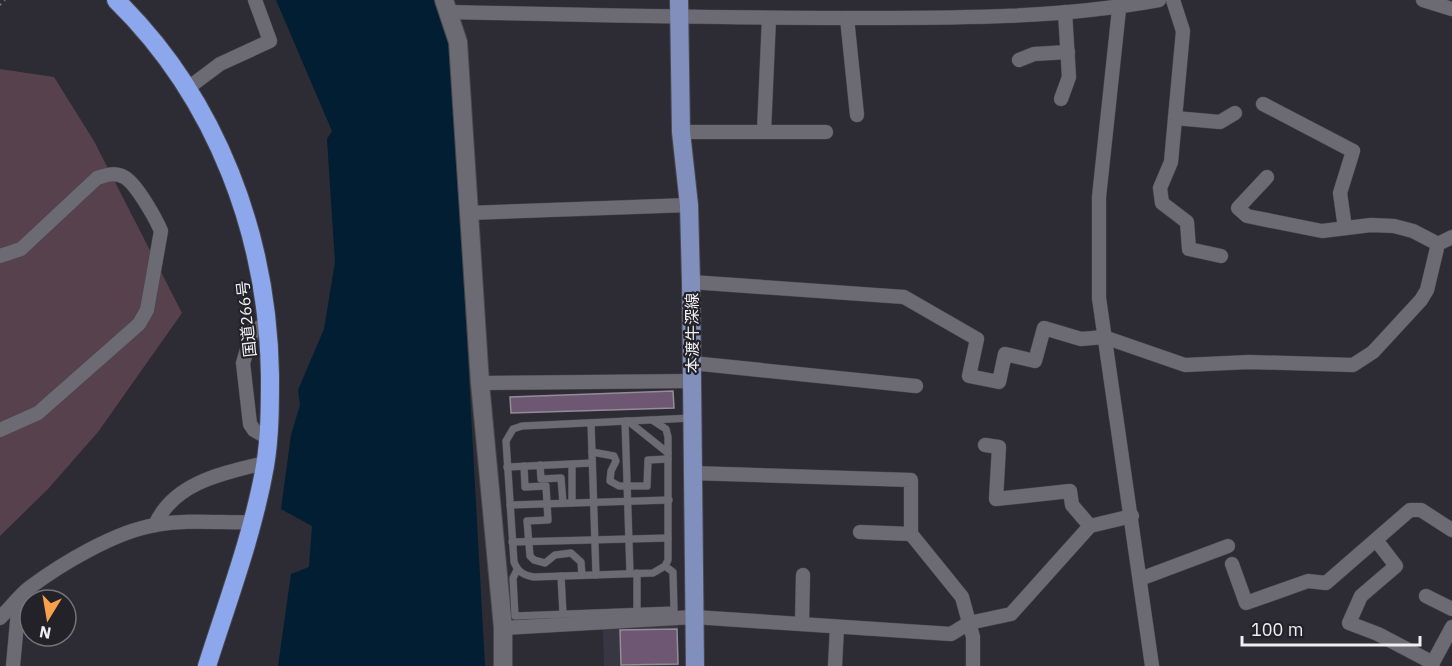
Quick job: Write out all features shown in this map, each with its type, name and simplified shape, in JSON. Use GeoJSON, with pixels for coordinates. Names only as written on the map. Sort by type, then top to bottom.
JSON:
{"type":"FeatureCollection","features":[{"type":"Feature","properties":{"kind":"highway","name":"国道266号"},"geometry":{"type":"LineString","coordinates":[[116,0],[153,41],[188,87],[228,165],[243,205],[263,281],[268,324],[268,438],[265,463],[253,522],[207,666]]}},
{"type":"Feature","properties":{"kind":"main road","name":"本渡牛深線"},"geometry":{"type":"LineString","coordinates":[[678,8],[681,132],[689,205],[692,282],[691,473],[695,666]]}},
{"type":"Feature","properties":{"kind":"street"},"geometry":{"type":"LineString","coordinates":[[188,87],[220,64],[270,40],[255,0]]}},
{"type":"Feature","properties":{"kind":"street"},"geometry":{"type":"LineString","coordinates":[[502,666],[503,628],[480,382],[458,42],[447,6],[678,8],[769,18],[998,19],[1159,0]]}},
{"type":"Feature","properties":{"kind":"street"},"geometry":{"type":"LineString","coordinates":[[1173,0],[1183,31],[1171,162],[1161,188],[1162,203],[1187,222],[1189,249],[1221,256]]}},
{"type":"Feature","properties":{"kind":"street"},"geometry":{"type":"LineString","coordinates":[[1423,0],[1452,9]]}},
{"type":"Feature","properties":{"kind":"street"},"geometry":{"type":"LineString","coordinates":[[1120,4],[1099,197],[1100,298],[1152,666]]}},
{"type":"Feature","properties":{"kind":"street"},"geometry":{"type":"LineString","coordinates":[[1061,99],[1069,77],[1065,12]]}},
{"type":"Feature","properties":{"kind":"street"},"geometry":{"type":"LineString","coordinates":[[764,131],[769,18]]}},
{"type":"Feature","properties":{"kind":"street"},"geometry":{"type":"LineString","coordinates":[[847,18],[857,115]]}},
{"type":"Feature","properties":{"kind":"street"},"geometry":{"type":"LineString","coordinates":[[1019,60],[1034,54],[1068,52]]}},
{"type":"Feature","properties":{"kind":"street"},"geometry":{"type":"LineString","coordinates":[[1263,104],[1353,151],[1340,193],[1345,228]]}},
{"type":"Feature","properties":{"kind":"street"},"geometry":{"type":"LineString","coordinates":[[1175,118],[1220,122],[1235,113]]}},
{"type":"Feature","properties":{"kind":"street"},"geometry":{"type":"LineString","coordinates":[[681,132],[757,134],[764,131],[826,132]]}},
{"type":"Feature","properties":{"kind":"street"},"geometry":{"type":"LineString","coordinates":[[0,256],[21,249],[97,178],[108,174],[129,180],[162,231],[147,310],[139,324],[38,413],[0,430]]}},
{"type":"Feature","properties":{"kind":"street"},"geometry":{"type":"LineString","coordinates":[[1267,177],[1238,208],[1247,216],[1322,231],[1394,226],[1413,231],[1438,244]]}},
{"type":"Feature","properties":{"kind":"street"},"geometry":{"type":"LineString","coordinates":[[468,213],[689,205]]}},
{"type":"Feature","properties":{"kind":"street"},"geometry":{"type":"LineString","coordinates":[[692,282],[904,297],[977,339],[969,376],[999,382],[1005,354],[1035,361],[1044,328],[1082,339],[1104,338],[1185,365],[1249,362],[1353,365],[1373,352],[1422,300],[1427,290],[1438,244],[1452,237]]}},
{"type":"Feature","properties":{"kind":"street"},"geometry":{"type":"LineString","coordinates":[[268,324],[253,330],[243,363],[250,424],[254,430],[268,438]]}},
{"type":"Feature","properties":{"kind":"street"},"geometry":{"type":"LineString","coordinates":[[480,382],[692,372],[916,386]]}},
{"type":"Feature","properties":{"kind":"street"},"geometry":{"type":"LineString","coordinates":[[985,445],[999,447],[996,499],[1070,491],[1072,505],[1090,526]]}},
{"type":"Feature","properties":{"kind":"street"},"geometry":{"type":"LineString","coordinates":[[155,525],[161,513],[192,485],[226,472],[265,463]]}},
{"type":"Feature","properties":{"kind":"street"},"geometry":{"type":"LineString","coordinates":[[691,473],[911,480],[911,534],[962,597],[973,637],[973,666]]}},
{"type":"Feature","properties":{"kind":"street"},"geometry":{"type":"LineString","coordinates":[[1233,564],[1246,603],[1308,581],[1326,583],[1410,510],[1416,509],[1452,530]]}},
{"type":"Feature","properties":{"kind":"street"},"geometry":{"type":"LineString","coordinates":[[503,628],[694,617],[951,634],[969,623],[1011,614],[1090,526],[1132,516]]}},
{"type":"Feature","properties":{"kind":"street"},"geometry":{"type":"LineString","coordinates":[[29,588],[65,565],[116,538],[155,525],[253,522]]}},
{"type":"Feature","properties":{"kind":"street"},"geometry":{"type":"LineString","coordinates":[[860,532],[911,534]]}},
{"type":"Feature","properties":{"kind":"street"},"geometry":{"type":"LineString","coordinates":[[1376,540],[1396,567],[1361,596],[1349,623],[1378,634],[1432,664],[1452,627]]}},
{"type":"Feature","properties":{"kind":"street"},"geometry":{"type":"LineString","coordinates":[[1140,579],[1228,546]]}},
{"type":"Feature","properties":{"kind":"street"},"geometry":{"type":"LineString","coordinates":[[802,624],[803,574]]}},
{"type":"Feature","properties":{"kind":"street"},"geometry":{"type":"LineString","coordinates":[[1426,596],[1452,609]]}},
{"type":"Feature","properties":{"kind":"street"},"geometry":{"type":"LineString","coordinates":[[0,618],[18,601]]}},
{"type":"Feature","properties":{"kind":"street"},"geometry":{"type":"LineString","coordinates":[[13,666],[18,611]]}},
{"type":"Feature","properties":{"kind":"street"},"geometry":{"type":"LineString","coordinates":[[835,666],[837,627]]}},
{"type":"Feature","properties":{"kind":"lane"},"geometry":{"type":"LineString","coordinates":[[666,566],[653,573],[534,577],[524,575],[517,570],[512,542],[506,441],[513,429],[692,418]]}},
{"type":"Feature","properties":{"kind":"lane"},"geometry":{"type":"LineString","coordinates":[[651,420],[666,429],[669,500],[666,566]]}},
{"type":"Feature","properties":{"kind":"lane"},"geometry":{"type":"LineString","coordinates":[[626,421],[668,456]]}},
{"type":"Feature","properties":{"kind":"lane"},"geometry":{"type":"LineString","coordinates":[[626,421],[628,540],[637,611]]}},
{"type":"Feature","properties":{"kind":"lane"},"geometry":{"type":"LineString","coordinates":[[591,423],[596,575]]}},
{"type":"Feature","properties":{"kind":"lane"},"geometry":{"type":"LineString","coordinates":[[592,452],[614,456],[616,461],[611,471],[610,481],[614,485],[626,486],[647,486],[648,460],[668,456]]}},
{"type":"Feature","properties":{"kind":"lane"},"geometry":{"type":"LineString","coordinates":[[507,467],[592,463]]}},
{"type":"Feature","properties":{"kind":"lane"},"geometry":{"type":"LineString","coordinates":[[572,464],[572,503]]}},
{"type":"Feature","properties":{"kind":"lane"},"geometry":{"type":"LineString","coordinates":[[540,465],[541,479],[561,478],[563,503]]}},
{"type":"Feature","properties":{"kind":"lane"},"geometry":{"type":"LineString","coordinates":[[524,466],[525,487],[546,486],[548,520],[527,521],[530,556],[539,563],[545,563],[563,553],[577,556],[581,562],[582,575]]}},
{"type":"Feature","properties":{"kind":"lane"},"geometry":{"type":"LineString","coordinates":[[572,482],[581,482]]}},
{"type":"Feature","properties":{"kind":"lane"},"geometry":{"type":"LineString","coordinates":[[510,505],[669,500]]}},
{"type":"Feature","properties":{"kind":"lane"},"geometry":{"type":"LineString","coordinates":[[512,542],[668,538]]}},
{"type":"Feature","properties":{"kind":"lane"},"geometry":{"type":"LineString","coordinates":[[517,570],[513,578],[515,616],[674,610],[673,572],[666,566]]}},
{"type":"Feature","properties":{"kind":"lane"},"geometry":{"type":"LineString","coordinates":[[561,576],[563,614]]}},
{"type":"Feature","properties":{"kind":"path"},"geometry":{"type":"LineString","coordinates":[[0,5],[5,0]]}},
{"type":"Feature","properties":{"kind":"shaded area"},"geometry":{"type":"Polygon","coordinates":[[[0,69],[54,77],[94,141],[182,313],[98,432],[48,489],[0,536],[0,69]]]}},
{"type":"Feature","properties":{"kind":"shaded area"},"geometry":{"type":"Polygon","coordinates":[[[678,625],[679,666],[604,666],[603,628],[678,625]]]}},
{"type":"Feature","properties":{"kind":"water"},"geometry":{"type":"Polygon","coordinates":[[[276,0],[436,0],[450,36],[485,666],[278,666],[291,574],[309,567],[312,526],[281,509],[291,435],[300,405],[298,390],[324,329],[335,262],[327,139],[332,131],[276,0]]]}},
{"type":"Feature","properties":{"kind":"building"},"geometry":{"type":"Polygon","coordinates":[[[673,391],[674,408],[511,413],[510,397],[673,391]]]}},
{"type":"Feature","properties":{"kind":"building"},"geometry":{"type":"Polygon","coordinates":[[[677,629],[678,664],[621,665],[620,630],[677,629]]]}}]}
